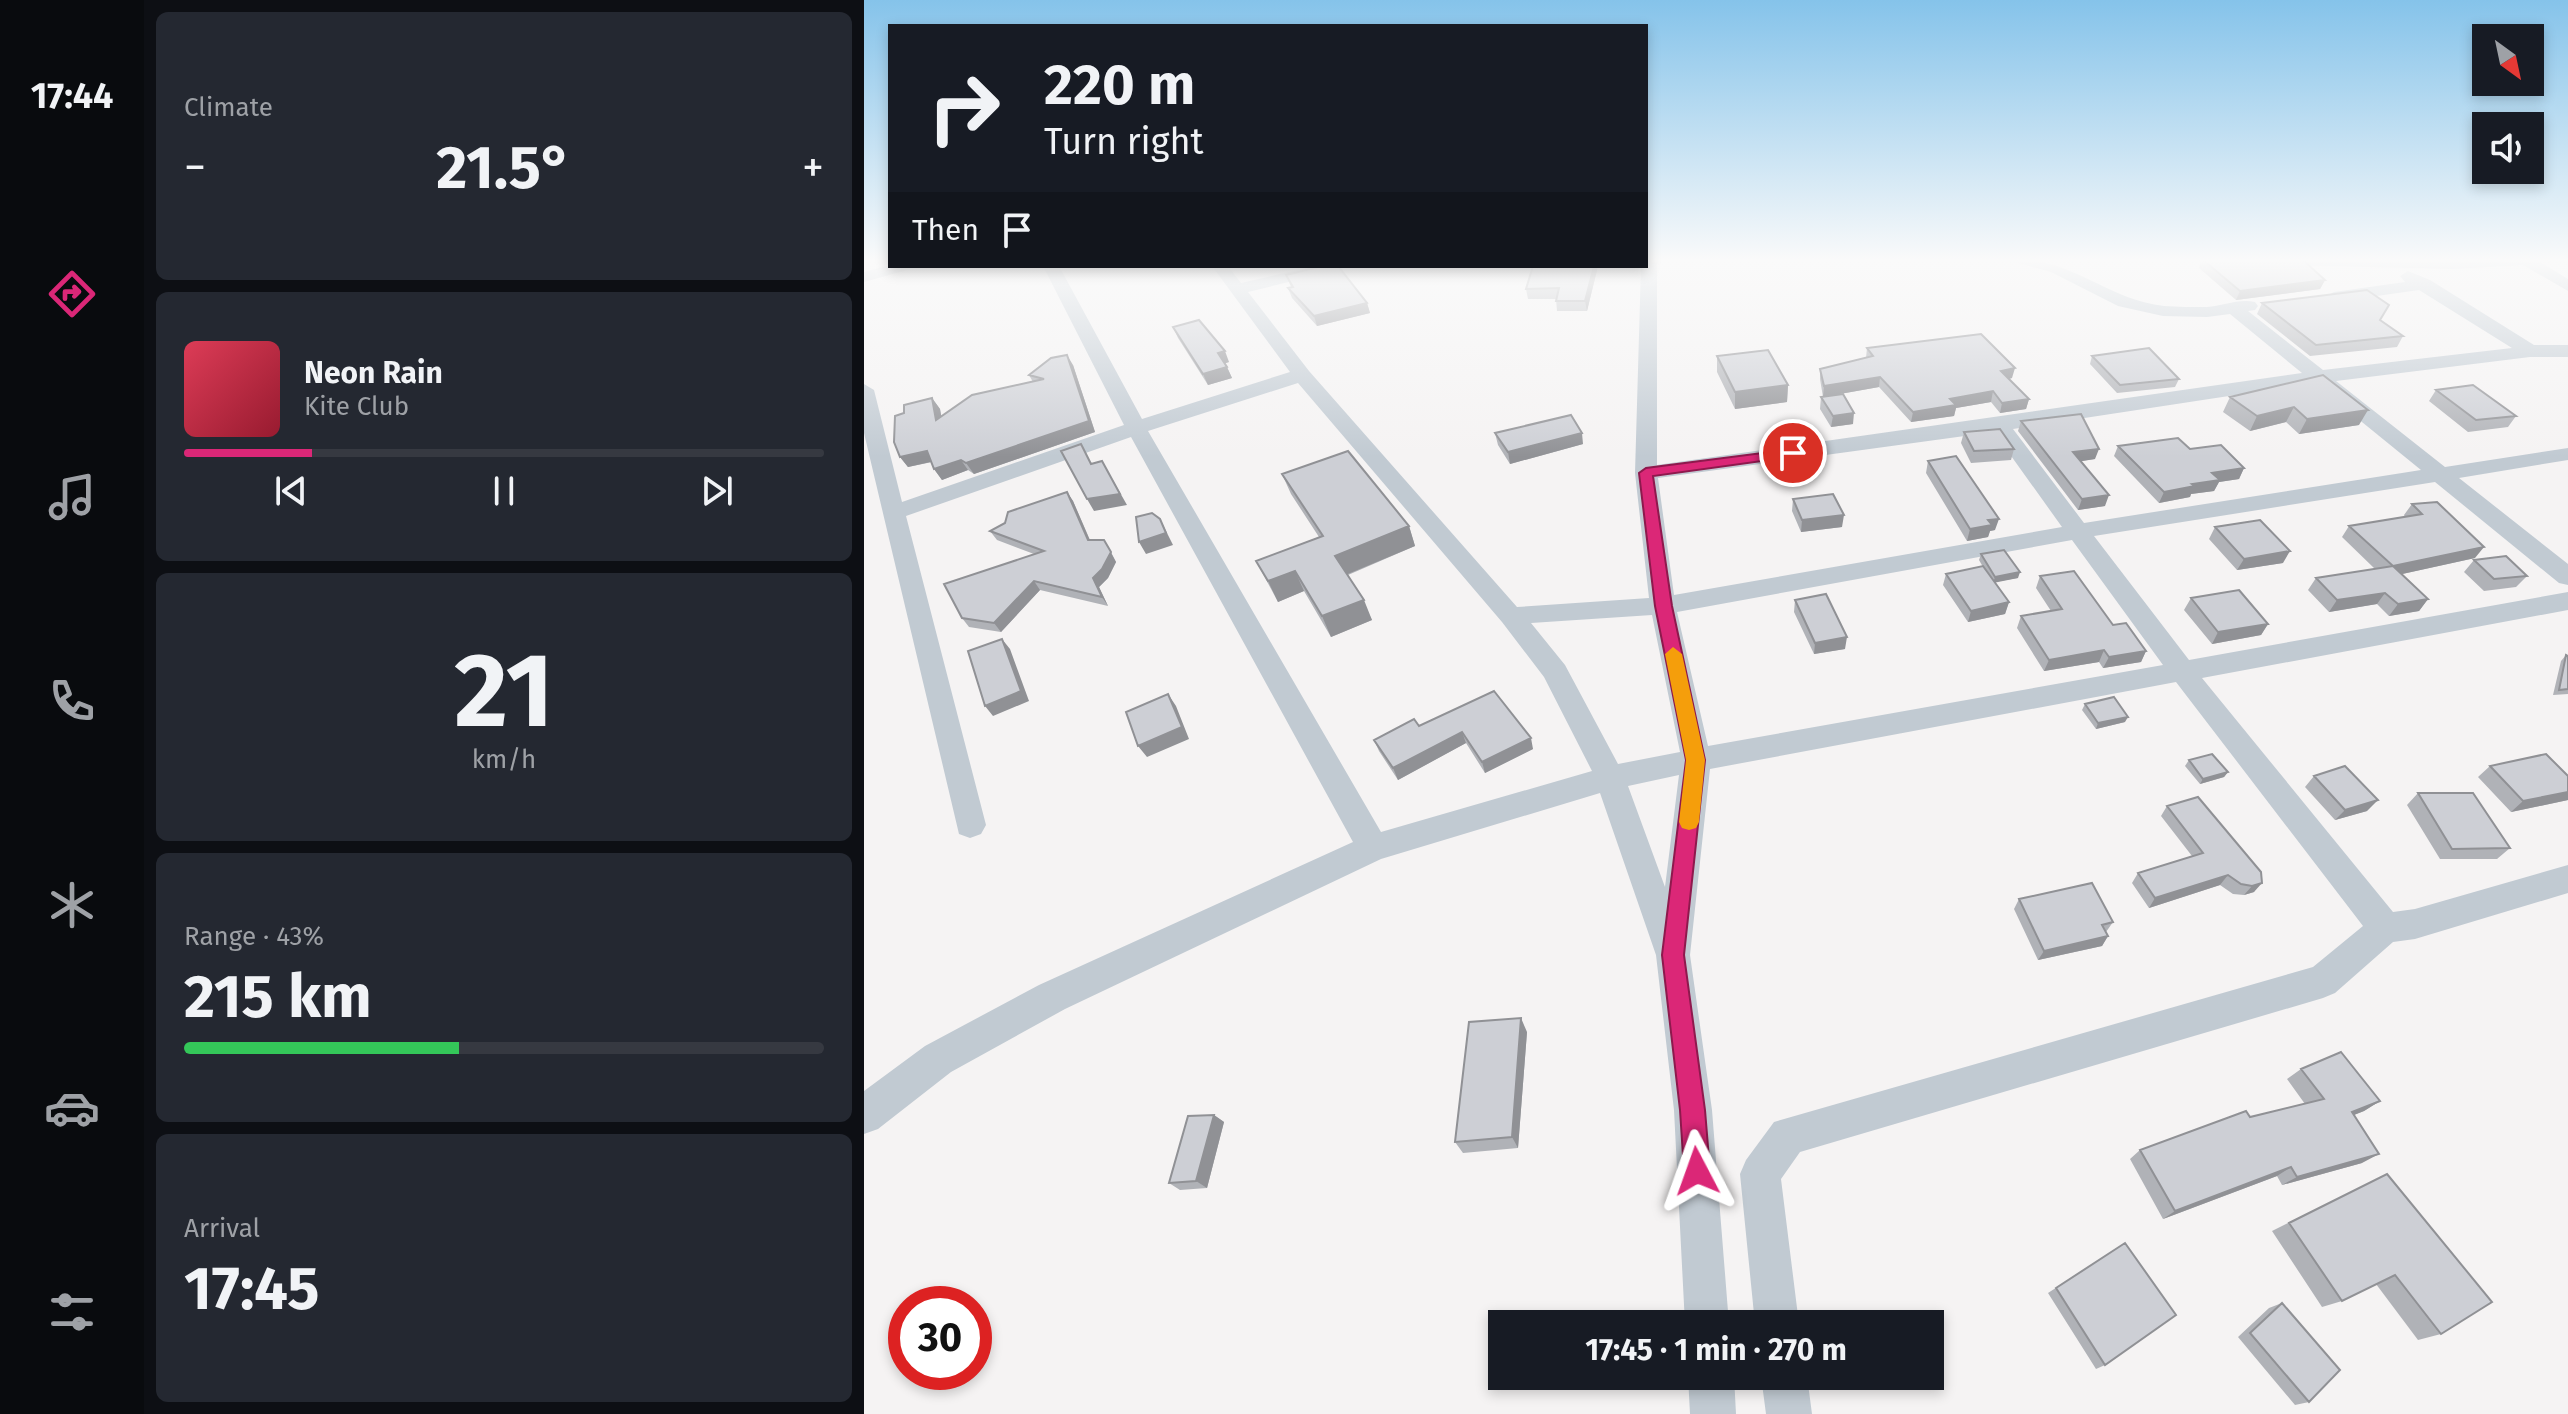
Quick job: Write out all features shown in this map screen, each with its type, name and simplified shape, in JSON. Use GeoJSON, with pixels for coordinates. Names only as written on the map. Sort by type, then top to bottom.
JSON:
{"type":"FeatureCollection","features":[{"type":"Feature","properties":{"kind":"street"},"geometry":{"type":"LineString","coordinates":[[1082,325],[1136,428],[1373,848]]}},
{"type":"Feature","properties":{"kind":"street"},"geometry":{"type":"LineString","coordinates":[[1264,325],[1302,375],[1511,616],[1555,672],[1610,778],[1673,955],[1693,1110],[1706,1310]]}},
{"type":"Feature","properties":{"kind":"street"},"geometry":{"type":"LineString","coordinates":[[1648,325],[1646,473],[1663,606],[1696,760],[1673,955]]}},
{"type":"Feature","properties":{"kind":"street"},"geometry":{"type":"LineString","coordinates":[[2254,325],[2568,577]]}},
{"type":"Feature","properties":{"kind":"street"},"geometry":{"type":"LineString","coordinates":[[2489,325],[2530,351]]}},
{"type":"Feature","properties":{"kind":"street"},"geometry":{"type":"LineString","coordinates":[[1646,473],[1999,425],[2317,377],[2530,351],[2568,351]]}},
{"type":"Feature","properties":{"kind":"street"},"geometry":{"type":"LineString","coordinates":[[895,512],[1136,428],[1302,375]]}},
{"type":"Feature","properties":{"kind":"street"},"geometry":{"type":"LineString","coordinates":[[864,390],[970,825]]}},
{"type":"Feature","properties":{"kind":"street"},"geometry":{"type":"LineString","coordinates":[[1999,425],[2182,671],[2385,928]]}},
{"type":"Feature","properties":{"kind":"street"},"geometry":{"type":"LineString","coordinates":[[1511,616],[1663,606],[2079,531],[2568,454]]}},
{"type":"Feature","properties":{"kind":"street"},"geometry":{"type":"LineString","coordinates":[[864,1115],[938,1059],[1052,997],[1373,848],[1610,778],[1696,760],[2568,601]]}},
{"type":"Feature","properties":{"kind":"street"},"geometry":{"type":"LineString","coordinates":[[1775,1310],[1760,1174],[1788,1136],[2323,981],[2385,928],[2415,924],[2568,879]]}},
{"type":"Feature","properties":{"kind":"street"},"geometry":{"type":"LineString","coordinates":[[1712,1390],[1713,1414]]}},
{"type":"Feature","properties":{"kind":"street"},"geometry":{"type":"LineString","coordinates":[[1786,1390],[1789,1414]]}},
{"type":"Feature","properties":{"kind":"building"},"geometry":{"type":"Polygon","coordinates":[[[1203,325],[1225,351],[1218,353],[1227,367],[1203,374],[1173,327],[1203,325]]]}},
{"type":"Feature","properties":{"kind":"building"},"geometry":{"type":"Polygon","coordinates":[[[2290,325],[2387,325],[2403,336],[2316,345],[2290,325]]]}},
{"type":"Feature","properties":{"kind":"building"},"geometry":{"type":"Polygon","coordinates":[[[1981,334],[2015,368],[2001,371],[2029,399],[2002,403],[1993,391],[1950,399],[1956,405],[1913,412],[1880,377],[1824,386],[1820,369],[1873,356],[1867,348],[1981,334]]]}},
{"type":"Feature","properties":{"kind":"building"},"geometry":{"type":"Polygon","coordinates":[[[2149,348],[2179,379],[2120,385],[2092,356],[2149,348]]]}},
{"type":"Feature","properties":{"kind":"building"},"geometry":{"type":"Polygon","coordinates":[[[1768,350],[1788,385],[1735,392],[1717,356],[1768,350]]]}},
{"type":"Feature","properties":{"kind":"building"},"geometry":{"type":"Polygon","coordinates":[[[1067,355],[1089,421],[966,463],[961,460],[934,469],[927,451],[900,457],[894,442],[895,416],[904,413],[904,405],[932,398],[936,420],[972,395],[1044,379],[1029,375],[1051,358],[1067,355]]]}},
{"type":"Feature","properties":{"kind":"building"},"geometry":{"type":"Polygon","coordinates":[[[2323,375],[2368,410],[2307,419],[2294,407],[2257,416],[2230,397],[2323,375]]]}},
{"type":"Feature","properties":{"kind":"building"},"geometry":{"type":"Polygon","coordinates":[[[2473,385],[2516,416],[2476,420],[2436,390],[2473,385]]]}},
{"type":"Feature","properties":{"kind":"building"},"geometry":{"type":"Polygon","coordinates":[[[1843,394],[1854,413],[1833,416],[1821,397],[1843,394]]]}},
{"type":"Feature","properties":{"kind":"building"},"geometry":{"type":"Polygon","coordinates":[[[2081,414],[2099,449],[2073,452],[2109,495],[2082,499],[2021,421],[2081,414]]]}},
{"type":"Feature","properties":{"kind":"building"},"geometry":{"type":"Polygon","coordinates":[[[1571,415],[1582,433],[1508,452],[1495,433],[1571,415]]]}},
{"type":"Feature","properties":{"kind":"building"},"geometry":{"type":"Polygon","coordinates":[[[2000,429],[2014,449],[1974,451],[1964,432],[2000,429]]]}},
{"type":"Feature","properties":{"kind":"building"},"geometry":{"type":"Polygon","coordinates":[[[2178,438],[2190,449],[2221,445],[2244,468],[2212,473],[2220,480],[2164,492],[2118,446],[2178,438]]]}},
{"type":"Feature","properties":{"kind":"building"},"geometry":{"type":"Polygon","coordinates":[[[1081,444],[1091,464],[1102,461],[1120,494],[1087,499],[1061,451],[1081,444]]]}},
{"type":"Feature","properties":{"kind":"building"},"geometry":{"type":"Polygon","coordinates":[[[1348,451],[1409,526],[1335,556],[1364,600],[1322,616],[1295,571],[1268,581],[1256,561],[1323,536],[1282,474],[1348,451]]]}},
{"type":"Feature","properties":{"kind":"building"},"geometry":{"type":"Polygon","coordinates":[[[1956,456],[1999,519],[1988,520],[1992,525],[1970,529],[1928,461],[1956,456]]]}},
{"type":"Feature","properties":{"kind":"building"},"geometry":{"type":"Polygon","coordinates":[[[1067,492],[1088,540],[1104,540],[1111,552],[1093,578],[1102,597],[1034,581],[994,623],[962,618],[944,584],[1044,551],[990,531],[1005,523],[1008,512],[1067,492]]]}},
{"type":"Feature","properties":{"kind":"building"},"geometry":{"type":"Polygon","coordinates":[[[1833,494],[1844,515],[1802,520],[1793,499],[1833,494]]]}},
{"type":"Feature","properties":{"kind":"building"},"geometry":{"type":"Polygon","coordinates":[[[2437,502],[2484,547],[2393,566],[2349,526],[2422,514],[2412,504],[2437,502]]]}},
{"type":"Feature","properties":{"kind":"building"},"geometry":{"type":"Polygon","coordinates":[[[1152,513],[1160,519],[1166,533],[1139,542],[1136,517],[1152,513]]]}},
{"type":"Feature","properties":{"kind":"building"},"geometry":{"type":"Polygon","coordinates":[[[2260,520],[2290,551],[2244,559],[2215,527],[2260,520]]]}},
{"type":"Feature","properties":{"kind":"building"},"geometry":{"type":"Polygon","coordinates":[[[2004,550],[2020,572],[1995,577],[1981,554],[2004,550]]]}},
{"type":"Feature","properties":{"kind":"building"},"geometry":{"type":"Polygon","coordinates":[[[2506,556],[2527,576],[2494,579],[2474,560],[2506,556]]]}},
{"type":"Feature","properties":{"kind":"building"},"geometry":{"type":"Polygon","coordinates":[[[1983,566],[2009,602],[1971,611],[1946,574],[1983,566]]]}},
{"type":"Feature","properties":{"kind":"building"},"geometry":{"type":"Polygon","coordinates":[[[2393,566],[2428,599],[2398,604],[2385,593],[2337,600],[2316,578],[2393,566]]]}},
{"type":"Feature","properties":{"kind":"building"},"geometry":{"type":"Polygon","coordinates":[[[2074,571],[2113,625],[2126,623],[2146,651],[2109,657],[2104,650],[2049,660],[2021,616],[2062,609],[2040,576],[2074,571]]]}},
{"type":"Feature","properties":{"kind":"building"},"geometry":{"type":"Polygon","coordinates":[[[2239,590],[2268,624],[2218,632],[2191,598],[2239,590]]]}},
{"type":"Feature","properties":{"kind":"building"},"geometry":{"type":"Polygon","coordinates":[[[1826,594],[1847,637],[1815,643],[1795,600],[1826,594]]]}},
{"type":"Feature","properties":{"kind":"building"},"geometry":{"type":"Polygon","coordinates":[[[1002,639],[1021,691],[985,706],[968,651],[1002,639]]]}},
{"type":"Feature","properties":{"kind":"building"},"geometry":{"type":"Polygon","coordinates":[[[2566,655],[2568,689],[2559,690],[2566,655]]]}},
{"type":"Feature","properties":{"kind":"building"},"geometry":{"type":"Polygon","coordinates":[[[1494,691],[1531,738],[1482,762],[1462,732],[1393,768],[1374,740],[1414,719],[1419,726],[1494,691]]]}},
{"type":"Feature","properties":{"kind":"building"},"geometry":{"type":"Polygon","coordinates":[[[1168,694],[1182,727],[1138,746],[1126,712],[1168,694]]]}},
{"type":"Feature","properties":{"kind":"building"},"geometry":{"type":"Polygon","coordinates":[[[2114,697],[2128,717],[2098,723],[2085,704],[2114,697]]]}},
{"type":"Feature","properties":{"kind":"building"},"geometry":{"type":"Polygon","coordinates":[[[2212,754],[2228,772],[2203,779],[2189,760],[2212,754]]]}},
{"type":"Feature","properties":{"kind":"building"},"geometry":{"type":"Polygon","coordinates":[[[2546,754],[2568,776],[2568,792],[2523,801],[2490,766],[2546,754]]]}},
{"type":"Feature","properties":{"kind":"building"},"geometry":{"type":"Polygon","coordinates":[[[2345,766],[2378,800],[2345,810],[2314,776],[2345,766]]]}},
{"type":"Feature","properties":{"kind":"building"},"geometry":{"type":"Polygon","coordinates":[[[2418,793],[2473,793],[2510,848],[2452,849],[2418,793]]]}},
{"type":"Feature","properties":{"kind":"building"},"geometry":{"type":"Polygon","coordinates":[[[2198,797],[2261,872],[2262,883],[2252,886],[2241,884],[2228,875],[2155,898],[2138,873],[2203,853],[2167,806],[2198,797]]]}},
{"type":"Feature","properties":{"kind":"building"},"geometry":{"type":"Polygon","coordinates":[[[2092,883],[2113,922],[2102,925],[2108,936],[2044,951],[2019,899],[2092,883]]]}},
{"type":"Feature","properties":{"kind":"building"},"geometry":{"type":"Polygon","coordinates":[[[1521,1018],[1512,1137],[1455,1142],[1469,1022],[1521,1018]]]}},
{"type":"Feature","properties":{"kind":"building"},"geometry":{"type":"Polygon","coordinates":[[[2341,1052],[2380,1101],[2352,1112],[2379,1154],[2297,1177],[2291,1167],[2175,1211],[2140,1150],[2246,1111],[2250,1117],[2324,1099],[2301,1069],[2341,1052]]]}},
{"type":"Feature","properties":{"kind":"building"},"geometry":{"type":"Polygon","coordinates":[[[1214,1115],[1196,1181],[1169,1183],[1188,1116],[1214,1115]]]}},
{"type":"Feature","properties":{"kind":"building"},"geometry":{"type":"Polygon","coordinates":[[[2387,1174],[2492,1302],[2441,1334],[2395,1275],[2342,1301],[2289,1223],[2387,1174]]]}},
{"type":"Feature","properties":{"kind":"building"},"geometry":{"type":"Polygon","coordinates":[[[2125,1243],[2176,1315],[2105,1365],[2056,1288],[2125,1243]]]}},
{"type":"Feature","properties":{"kind":"building"},"geometry":{"type":"Polygon","coordinates":[[[2282,1303],[2340,1370],[2309,1402],[2250,1333],[2282,1303]]]}},
{"type":"Feature","properties":{"kind":"slow traffic"},"geometry":{"type":"LineString","coordinates":[[1673,654],[1696,760],[1689,822]]}},
{"type":"Feature","properties":{"kind":"route"},"geometry":{"type":"LineString","coordinates":[[1697,1171],[1693,1110],[1673,955],[1696,760],[1663,606],[1646,473],[1793,453]]}}]}
